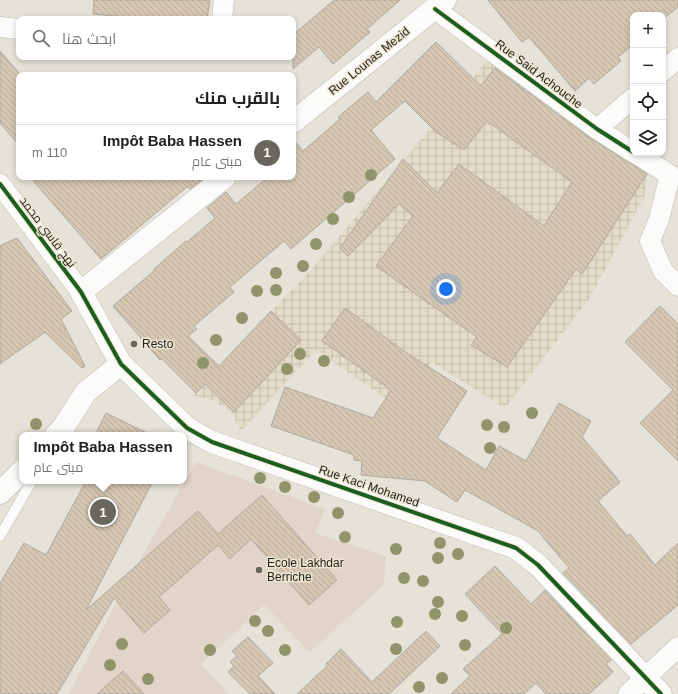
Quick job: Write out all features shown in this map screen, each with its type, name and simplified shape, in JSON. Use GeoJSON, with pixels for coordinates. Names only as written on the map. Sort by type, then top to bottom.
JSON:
{"type":"FeatureCollection","features":[{"type":"Feature","properties":{"kind":"street"},"geometry":{"type":"LineString","coordinates":[[222,16],[224,0]]}},
{"type":"Feature","properties":{"kind":"street","name":"Rue Lounas Mezid"},"geometry":{"type":"LineString","coordinates":[[296,120],[440,4]]}},
{"type":"Feature","properties":{"kind":"street","name":"Rue Said Achouche"},"geometry":{"type":"LineString","coordinates":[[440,4],[597,129],[630,150]]}},
{"type":"Feature","properties":{"kind":"street"},"geometry":{"type":"LineString","coordinates":[[0,27],[16,29]]}},
{"type":"Feature","properties":{"kind":"street"},"geometry":{"type":"LineString","coordinates":[[666,68],[678,58]]}},
{"type":"Feature","properties":{"kind":"street"},"geometry":{"type":"LineString","coordinates":[[597,129],[630,101]]}},
{"type":"Feature","properties":{"kind":"street","name":"Rue Said Achouche"},"geometry":{"type":"LineString","coordinates":[[641,156],[674,175],[650,241],[663,271],[678,286]]}},
{"type":"Feature","properties":{"kind":"street"},"geometry":{"type":"LineString","coordinates":[[81,292],[221,180]]}},
{"type":"Feature","properties":{"kind":"street","name":"نهج قاسي محمد"},"geometry":{"type":"LineString","coordinates":[[0,184],[81,292]]}},
{"type":"Feature","properties":{"kind":"street","name":"Rue Kaci Mohamed"},"geometry":{"type":"LineString","coordinates":[[81,292],[121,364],[186,428],[212,442],[516,548],[538,565],[646,676],[661,694]]}},
{"type":"Feature","properties":{"kind":"street"},"geometry":{"type":"LineString","coordinates":[[60,432],[86,392],[121,364]]}},
{"type":"Feature","properties":{"kind":"street"},"geometry":{"type":"LineString","coordinates":[[0,493],[19,474]]}},
{"type":"Feature","properties":{"kind":"street"},"geometry":{"type":"LineString","coordinates":[[628,694],[678,647]]}},
{"type":"Feature","properties":{"kind":"lane"},"geometry":{"type":"LineString","coordinates":[[0,536],[30,484]]}},
{"type":"Feature","properties":{"kind":"shaded area"},"geometry":{"type":"Polygon","coordinates":[[[487,61],[648,173],[644,197],[589,299],[505,408],[432,362],[391,402],[316,350],[241,431],[231,412],[215,401],[191,395],[312,269],[487,61]]]}},
{"type":"Feature","properties":{"kind":"shaded area","name":"Ecole Lakhdar Berriche"},"geometry":{"type":"Polygon","coordinates":[[[196,462],[325,509],[315,533],[386,556],[383,586],[310,652],[264,605],[201,664],[229,694],[69,694],[126,584],[183,484],[187,484],[187,478],[196,462]]]}},
{"type":"Feature","properties":{"kind":"building"},"geometry":{"type":"Polygon","coordinates":[[[94,0],[210,0],[207,16],[114,16],[93,14],[94,0]]]}},
{"type":"Feature","properties":{"kind":"building"},"geometry":{"type":"Polygon","coordinates":[[[334,0],[400,0],[367,29],[370,32],[333,64],[319,47],[293,69],[293,60],[296,60],[296,32],[334,0]]]}},
{"type":"Feature","properties":{"kind":"building"},"geometry":{"type":"Polygon","coordinates":[[[488,0],[678,0],[678,7],[666,17],[666,12],[630,12],[630,47],[618,57],[621,61],[594,84],[589,78],[575,91],[529,37],[522,42],[488,0]]]}},
{"type":"Feature","properties":{"kind":"building"},"geometry":{"type":"Polygon","coordinates":[[[436,42],[481,86],[495,68],[590,138],[647,174],[582,274],[576,269],[507,367],[471,345],[477,337],[376,266],[413,216],[399,204],[348,256],[340,248],[403,159],[437,193],[459,164],[544,226],[572,182],[487,121],[464,150],[436,132],[405,101],[371,130],[395,159],[291,249],[284,241],[230,287],[234,292],[194,326],[197,329],[188,336],[219,366],[271,311],[301,340],[234,412],[205,384],[196,393],[162,359],[160,360],[113,306],[186,241],[187,242],[215,218],[207,208],[226,192],[236,204],[264,180],[296,180],[296,143],[303,151],[340,119],[338,117],[368,92],[376,102],[436,42]]]}},
{"type":"Feature","properties":{"kind":"building"},"geometry":{"type":"Polygon","coordinates":[[[0,51],[18,72],[16,72],[16,142],[0,123],[0,51]]]}},
{"type":"Feature","properties":{"kind":"building"},"geometry":{"type":"Polygon","coordinates":[[[33,180],[201,180],[190,189],[188,186],[101,259],[33,180]]]}},
{"type":"Feature","properties":{"kind":"building"},"geometry":{"type":"Polygon","coordinates":[[[17,238],[72,311],[61,319],[85,366],[82,368],[45,332],[0,364],[0,246],[17,238]]]}},
{"type":"Feature","properties":{"kind":"building"},"geometry":{"type":"Polygon","coordinates":[[[660,306],[678,324],[678,461],[640,423],[673,390],[625,342],[660,306]]]}},
{"type":"Feature","properties":{"kind":"building"},"geometry":{"type":"Polygon","coordinates":[[[345,308],[408,354],[467,391],[437,438],[486,470],[499,446],[526,461],[559,403],[591,421],[582,437],[620,482],[598,501],[627,536],[630,534],[655,565],[678,543],[678,605],[631,644],[563,573],[569,568],[538,531],[465,490],[457,502],[425,481],[361,475],[362,461],[354,460],[354,455],[271,426],[285,387],[373,418],[391,390],[322,341],[345,308]]]}},
{"type":"Feature","properties":{"kind":"building"},"geometry":{"type":"Polygon","coordinates":[[[106,413],[145,432],[96,432],[106,413]]]}},
{"type":"Feature","properties":{"kind":"building"},"geometry":{"type":"Polygon","coordinates":[[[84,484],[151,484],[86,610],[198,511],[218,534],[262,495],[337,580],[309,605],[251,539],[230,559],[218,545],[159,597],[170,610],[144,633],[114,598],[57,694],[0,694],[0,583],[24,543],[46,555],[84,484]]]}},
{"type":"Feature","properties":{"kind":"building"},"geometry":{"type":"Polygon","coordinates":[[[495,566],[531,604],[545,590],[611,660],[606,664],[613,672],[589,694],[546,694],[536,683],[524,694],[451,694],[470,676],[463,669],[502,634],[465,594],[495,566]]]}},
{"type":"Feature","properties":{"kind":"building"},"geometry":{"type":"Polygon","coordinates":[[[426,631],[440,646],[389,694],[297,694],[327,666],[326,664],[341,649],[372,682],[426,631]]]}},
{"type":"Feature","properties":{"kind":"building"},"geometry":{"type":"Polygon","coordinates":[[[248,637],[273,663],[258,676],[275,694],[250,694],[228,672],[234,666],[230,662],[237,656],[232,651],[248,637]]]}},
{"type":"Feature","properties":{"kind":"building"},"geometry":{"type":"Polygon","coordinates":[[[123,671],[144,694],[97,694],[123,671]]]}},
{"type":"Feature","properties":{"kind":"cycle path"},"geometry":{"type":"LineString","coordinates":[[435,9],[597,129],[630,150]]}},
{"type":"Feature","properties":{"kind":"cycle path"},"geometry":{"type":"LineString","coordinates":[[0,184],[81,292],[121,364],[187,428],[212,442],[516,548],[538,565],[661,694]]}},
{"type":"Feature","properties":{"kind":"place","name":"Resto"},"geometry":{"type":"Point","coordinates":[134,344]}},
{"type":"Feature","properties":{"kind":"place","name":"Impôt Baba Hassen"},"geometry":{"type":"Point","coordinates":[103,512]}},
{"type":"Feature","properties":{"kind":"place","name":"Ecole Lakhdar Berriche"},"geometry":{"type":"Point","coordinates":[259,570]}}]}
